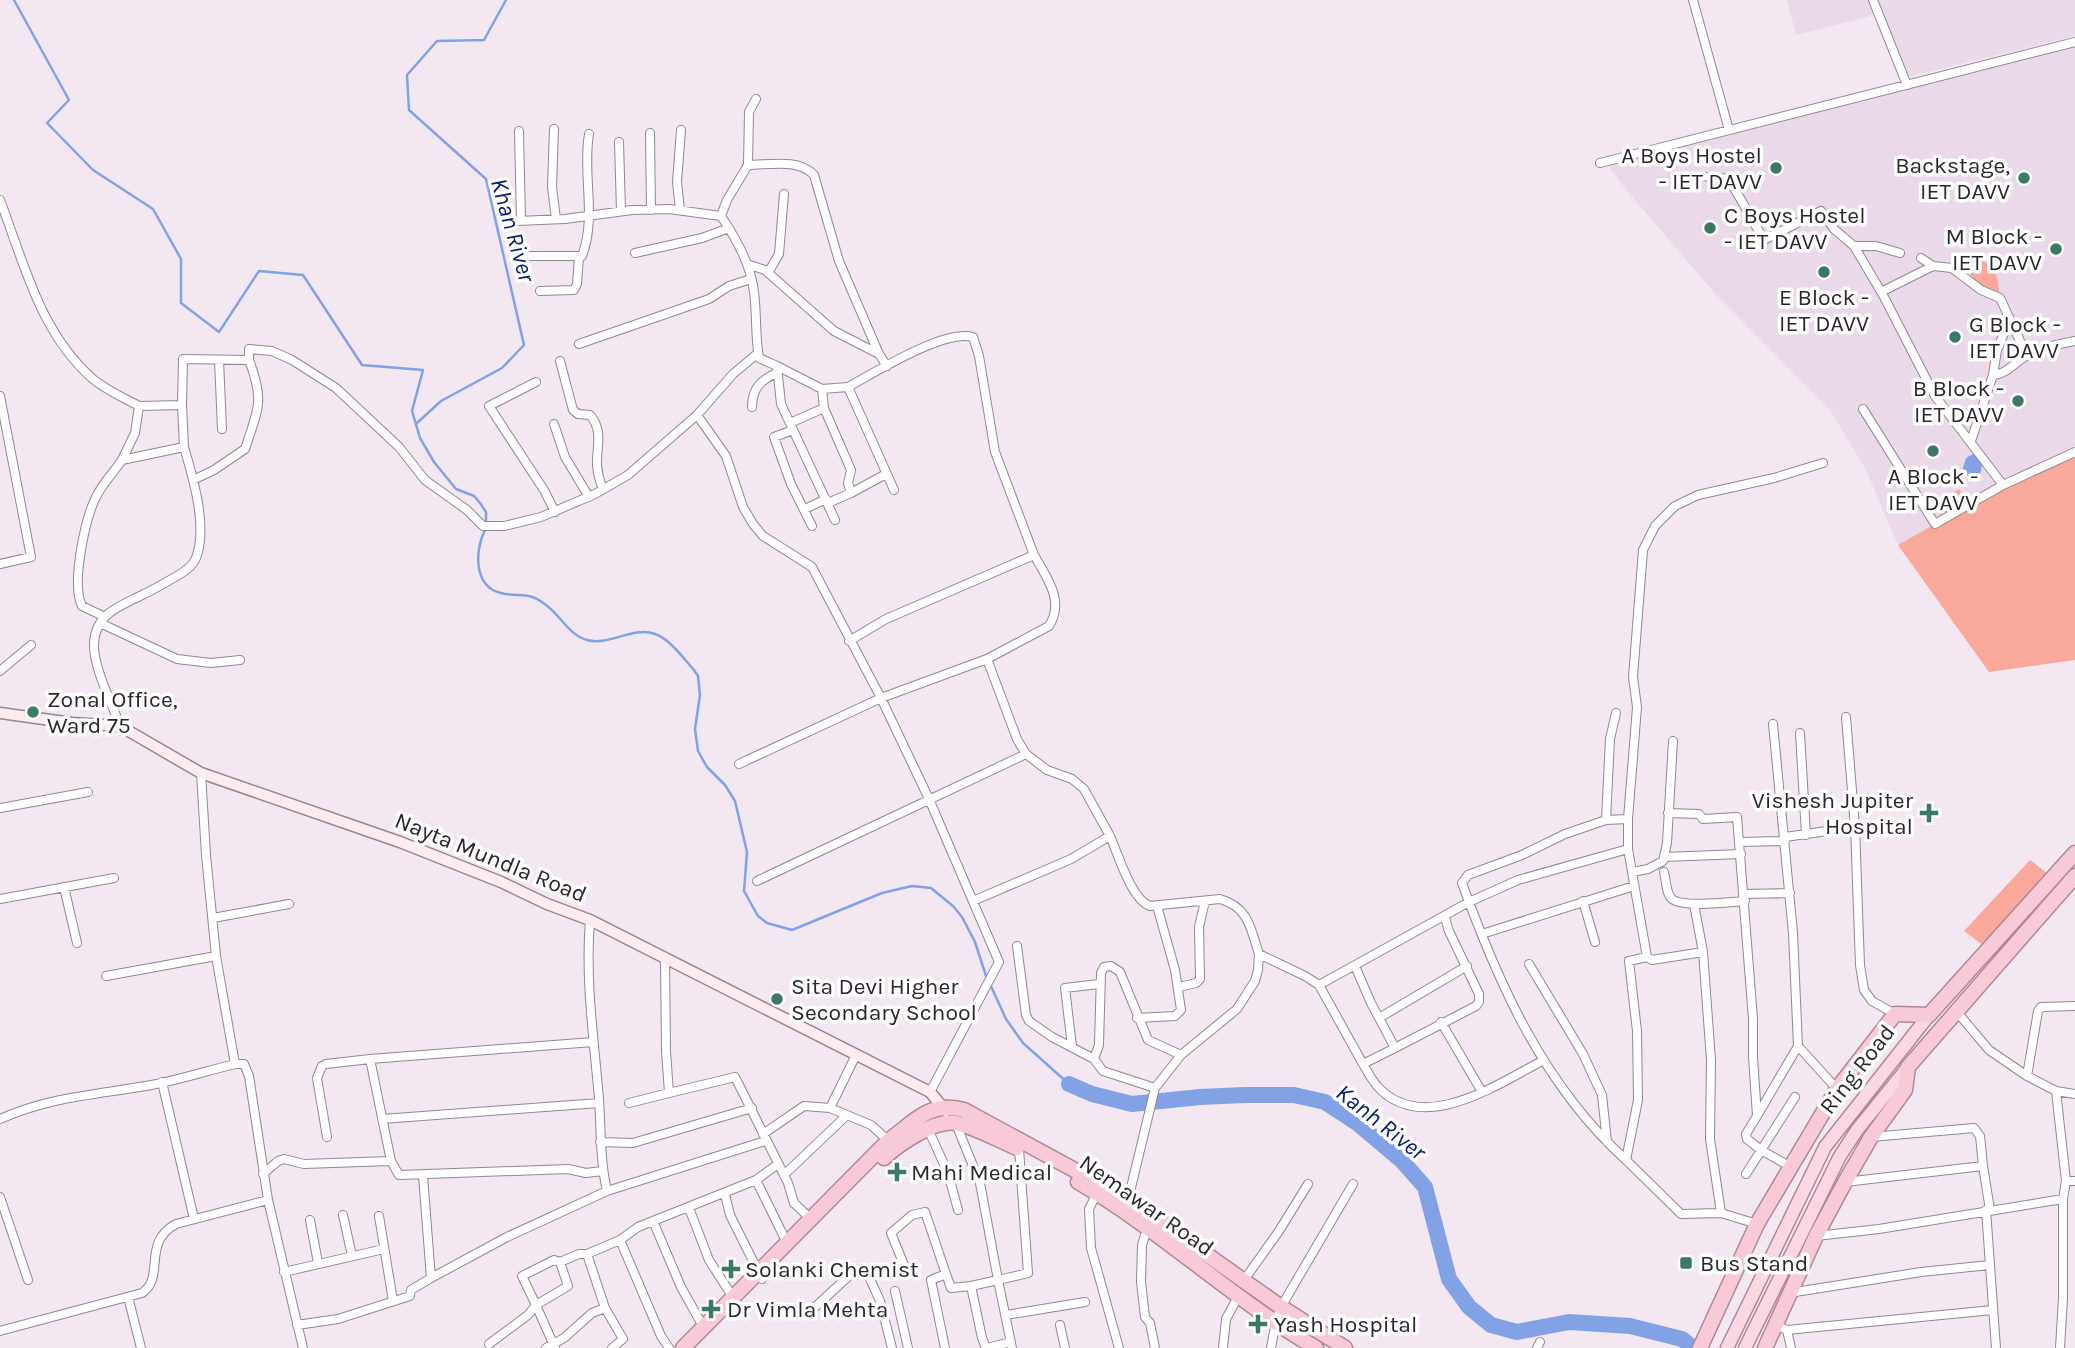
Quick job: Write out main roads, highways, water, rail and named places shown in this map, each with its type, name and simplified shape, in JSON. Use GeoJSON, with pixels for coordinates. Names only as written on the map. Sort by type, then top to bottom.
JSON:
{"type":"FeatureCollection","features":[{"type":"Feature","properties":{"kind":"highway","name":"Ring Road"},"geometry":{"type":"LineString","coordinates":[[1929,1015],[2075,853]]}},
{"type":"Feature","properties":{"kind":"highway","name":"Ring Road"},"geometry":{"type":"LineString","coordinates":[[1908,1067],[2075,876]]}},
{"type":"Feature","properties":{"kind":"highway"},"geometry":{"type":"LineString","coordinates":[[1700,1348],[1757,1224],[1837,1089],[1895,1014],[1929,1015]]}},
{"type":"Feature","properties":{"kind":"highway"},"geometry":{"type":"LineString","coordinates":[[1765,1348],[1781,1327],[1789,1293],[1845,1182],[1871,1137],[1905,1090],[1908,1067]]}},
{"type":"Feature","properties":{"kind":"highway"},"geometry":{"type":"LineString","coordinates":[[682,1348],[705,1330],[892,1144],[927,1112],[943,1106],[964,1110],[1127,1206],[1243,1281],[1278,1314],[1345,1348]]}},
{"type":"Feature","properties":{"kind":"highway"},"geometry":{"type":"LineString","coordinates":[[892,1144],[942,1124],[956,1123]]}},
{"type":"Feature","properties":{"kind":"highway","name":"Nemawar Road"},"geometry":{"type":"LineString","coordinates":[[956,1123],[1019,1149],[1097,1193],[1127,1206],[1147,1229],[1238,1297],[1278,1314],[1316,1348]]}},
{"type":"Feature","properties":{"kind":"highway"},"geometry":{"type":"LineString","coordinates":[[692,1348],[705,1330]]}},
{"type":"Feature","properties":{"kind":"main road","name":"Nayta Mundla Road"},"geometry":{"type":"LineString","coordinates":[[0,713],[72,723],[120,726],[201,773],[400,842],[590,920],[930,1092],[956,1123]]}},
{"type":"Feature","properties":{"kind":"main road","name":"Ring Road"},"geometry":{"type":"LineString","coordinates":[[1727,1348],[1825,1147],[1929,1015]]}},
{"type":"Feature","properties":{"kind":"main road","name":"Ring Road"},"geometry":{"type":"LineString","coordinates":[[1745,1348],[1840,1156],[1857,1130],[1908,1067]]}},
{"type":"Feature","properties":{"kind":"water"},"geometry":{"type":"Polygon","coordinates":[[[1973,454],[1982,463],[1981,472],[1973,480],[1962,471],[1966,458],[1973,454]]]}},
{"type":"Feature","properties":{"kind":"waterway"},"geometry":{"type":"LineString","coordinates":[[14,0],[69,100],[47,123],[93,170],[153,209],[181,259],[181,303],[219,332],[259,271],[303,275],[362,365],[423,370],[412,411],[420,438],[434,462],[456,489],[474,496],[480,503],[486,512],[486,523]]}},
{"type":"Feature","properties":{"kind":"waterway","name":"Khan River"},"geometry":{"type":"LineString","coordinates":[[417,423],[441,401],[502,368],[524,345],[486,179],[409,110],[407,75],[437,41],[484,40],[506,0]]}},
{"type":"Feature","properties":{"kind":"waterway"},"geometry":{"type":"LineString","coordinates":[[485,530],[479,547],[479,566],[485,583],[492,589],[539,600],[575,634],[587,640],[604,640],[638,632],[661,636],[694,670],[698,676],[700,695],[695,729],[698,751],[707,767],[725,785],[735,801],[747,852],[744,891],[758,916],[767,923],[792,930],[882,893],[912,886],[931,888],[962,917],[975,942],[987,979]]}},
{"type":"Feature","properties":{"kind":"waterway"},"geometry":{"type":"LineString","coordinates":[[990,984],[1006,1019],[1023,1043],[1069,1084]]}},
{"type":"Feature","properties":{"kind":"waterway","name":"Kanh River"},"geometry":{"type":"LineString","coordinates":[[1069,1084],[1092,1094],[1132,1104],[1245,1095],[1294,1095],[1325,1102],[1357,1123],[1402,1161],[1425,1187],[1449,1279],[1469,1307],[1491,1325],[1517,1332],[1569,1322],[1630,1326],[1682,1339],[1693,1348]]}},
{"type":"Feature","properties":{"kind":"place","name":"A Boys Hostel - IET DAVV"},"geometry":{"type":"Point","coordinates":[1776,168]}},
{"type":"Feature","properties":{"kind":"place","name":"Backstage, IET DAVV"},"geometry":{"type":"Point","coordinates":[2024,178]}},
{"type":"Feature","properties":{"kind":"place","name":"C Boys Hostel - IET DAVV"},"geometry":{"type":"Point","coordinates":[1710,228]}},
{"type":"Feature","properties":{"kind":"place","name":"M Block - IET DAVV"},"geometry":{"type":"Point","coordinates":[2056,249]}},
{"type":"Feature","properties":{"kind":"place","name":"E Block - IET DAVV"},"geometry":{"type":"Point","coordinates":[1824,272]}},
{"type":"Feature","properties":{"kind":"place","name":"G Block - IET DAVV"},"geometry":{"type":"Point","coordinates":[1955,337]}},
{"type":"Feature","properties":{"kind":"place","name":"B Block - IET DAVV"},"geometry":{"type":"Point","coordinates":[2018,401]}},
{"type":"Feature","properties":{"kind":"place","name":"A Block - IET DAVV"},"geometry":{"type":"Point","coordinates":[1933,451]}},
{"type":"Feature","properties":{"kind":"place","name":"Zonal Office, Ward 75"},"geometry":{"type":"Point","coordinates":[33,712]}},
{"type":"Feature","properties":{"kind":"place","name":"Vishesh Jupiter Hospital"},"geometry":{"type":"Point","coordinates":[1929,813]}},
{"type":"Feature","properties":{"kind":"place","name":"Sita Devi Higher Secondary School"},"geometry":{"type":"Point","coordinates":[777,999]}},
{"type":"Feature","properties":{"kind":"place","name":"Mahi Medical"},"geometry":{"type":"Point","coordinates":[897,1172]}},
{"type":"Feature","properties":{"kind":"place","name":"Bus Stand"},"geometry":{"type":"Point","coordinates":[1686,1263]}},
{"type":"Feature","properties":{"kind":"place","name":"Solanki Chemist"},"geometry":{"type":"Point","coordinates":[731,1269]}},
{"type":"Feature","properties":{"kind":"place","name":"Dr Vimla Mehta"},"geometry":{"type":"Point","coordinates":[711,1309]}},
{"type":"Feature","properties":{"kind":"place","name":"Yash Hospital"},"geometry":{"type":"Point","coordinates":[1258,1324]}}]}
